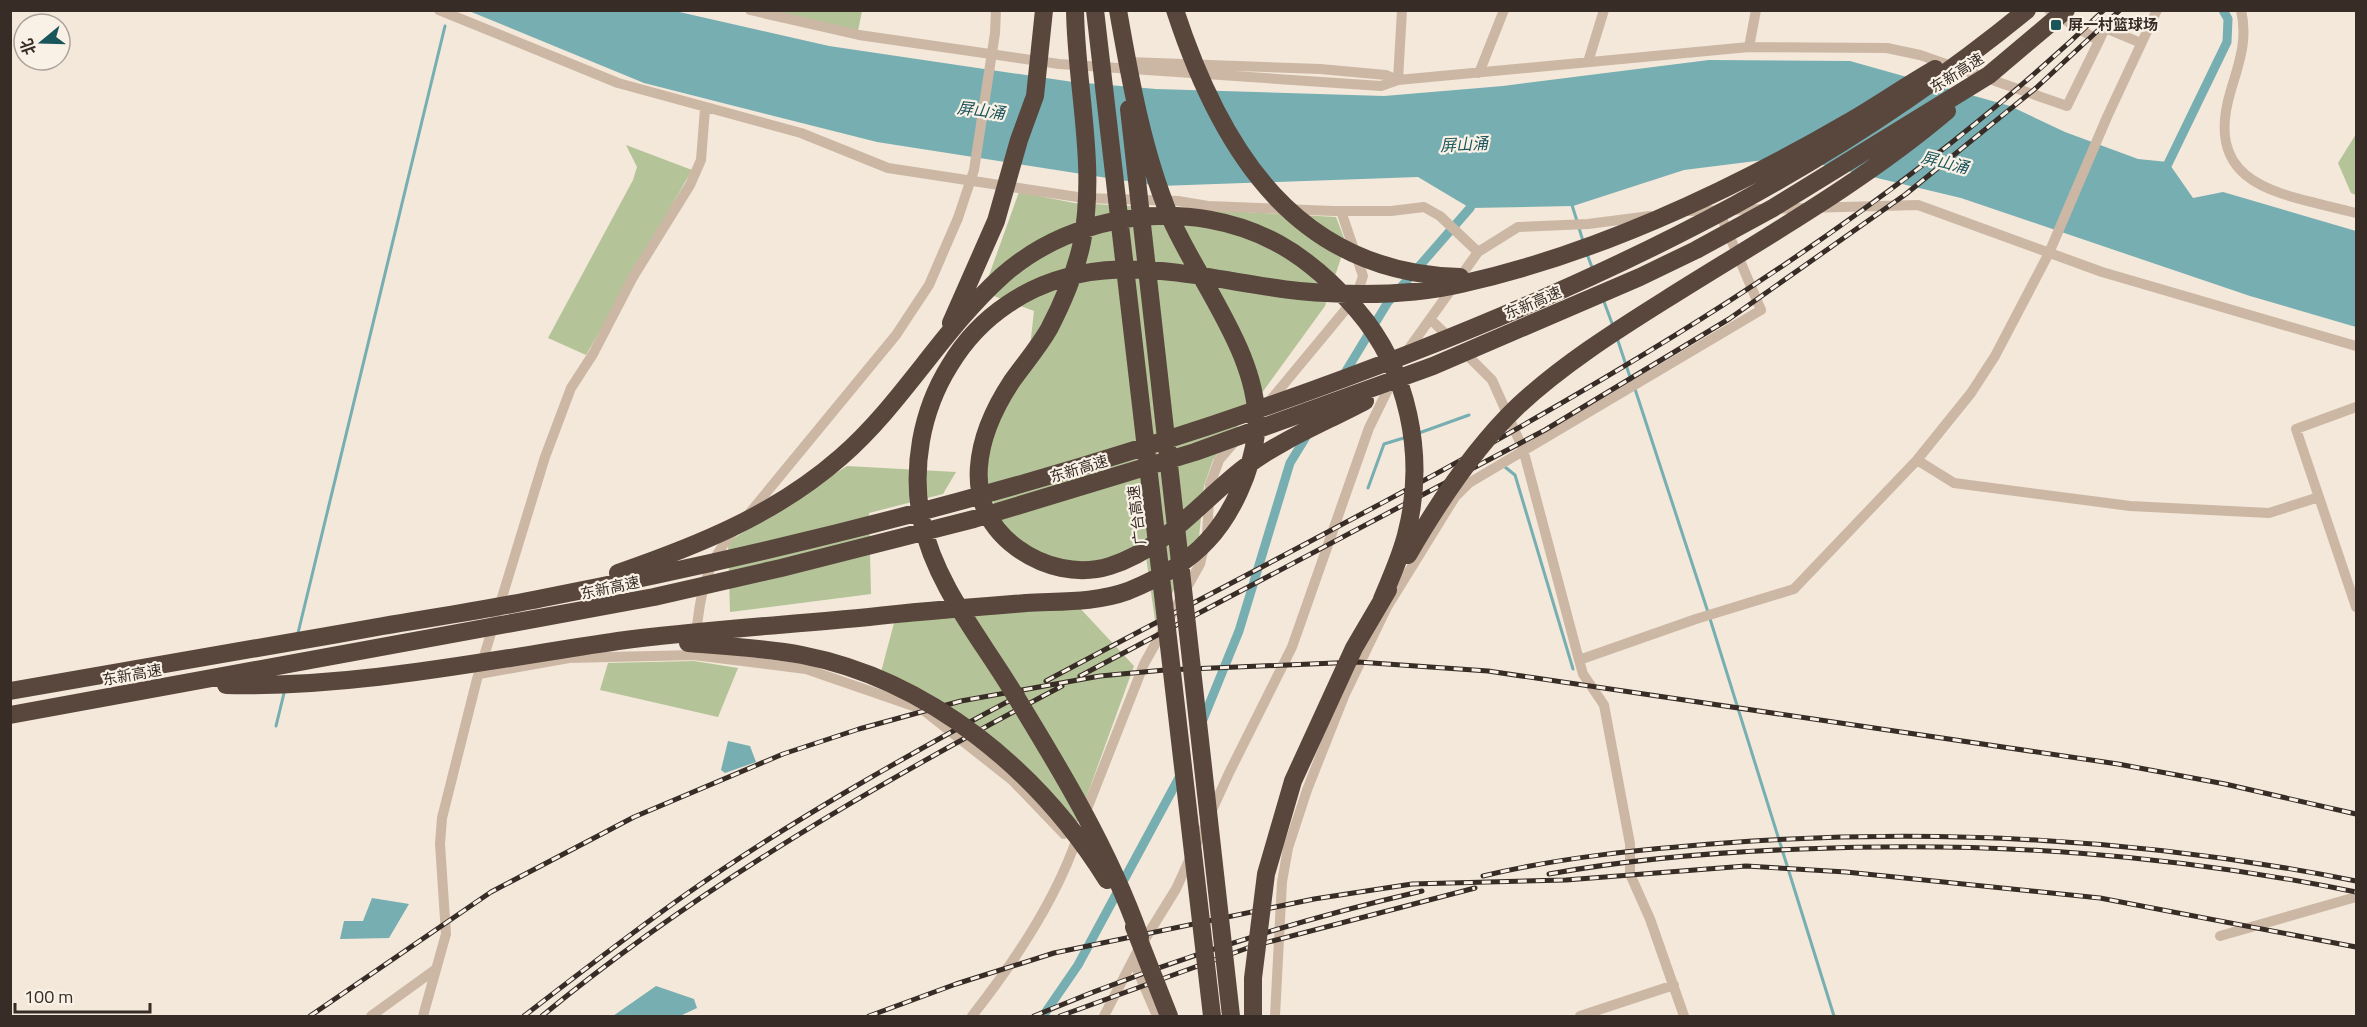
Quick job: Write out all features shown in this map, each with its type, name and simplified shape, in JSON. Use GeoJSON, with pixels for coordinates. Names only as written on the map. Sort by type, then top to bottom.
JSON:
{"type":"FeatureCollection","features":[{"type":"Feature","properties":{"kind":"highway"},"geometry":{"type":"LineString","coordinates":[[934,353],[965,293],[999,212],[1019,140],[1035,96],[1044,10]]}},
{"type":"Feature","properties":{"kind":"highway"},"geometry":{"type":"LineString","coordinates":[[1074,10],[1086,183],[1082,242],[1058,311],[996,408],[980,453],[978,477],[983,508],[1009,542],[1042,563],[1070,570],[1110,566],[1145,549],[1175,528],[1244,468],[1266,454],[1433,366]]}},
{"type":"Feature","properties":{"kind":"highway","name":"广台高速"},"geometry":{"type":"LineString","coordinates":[[1095,10],[1212,1017]]}},
{"type":"Feature","properties":{"kind":"highway"},"geometry":{"type":"LineString","coordinates":[[189,684],[309,684],[630,640],[944,609],[1103,598],[1144,583],[1190,556],[1209,540],[1234,500],[1248,467],[1256,439],[1255,405],[1236,345],[1180,237],[1159,188],[1128,68],[1118,10]]}},
{"type":"Feature","properties":{"kind":"highway"},"geometry":{"type":"LineString","coordinates":[[1118,10],[1231,1017]]}},
{"type":"Feature","properties":{"kind":"highway"},"geometry":{"type":"LineString","coordinates":[[1175,10],[1200,76],[1235,147],[1266,189],[1289,213],[1328,242],[1390,267],[1446,277],[1492,276]]}},
{"type":"Feature","properties":{"kind":"highway","name":"东新高速"},"geometry":{"type":"LineString","coordinates":[[10,691],[539,599],[755,553],[917,513],[1117,456],[1369,369],[1486,323],[1706,223],[1865,131],[1921,93],[2027,10]]}},
{"type":"Feature","properties":{"kind":"highway","name":"东新高速"},"geometry":{"type":"LineString","coordinates":[[10,714],[189,684],[622,604],[894,540],[1083,487],[1195,452],[1433,366],[1640,277],[1736,230],[1989,75],[2066,10]]}},
{"type":"Feature","properties":{"kind":"highway"},"geometry":{"type":"LineString","coordinates":[[1169,1017],[1127,901],[1105,854],[1026,714],[948,589],[930,550],[919,505],[918,460],[928,413],[945,372],[966,341],[1001,309],[1038,287],[1090,271],[1125,268],[1165,270],[1298,290],[1351,294],[1425,291],[1492,276],[1599,242],[1730,185],[1847,123],[1997,34]]}},
{"type":"Feature","properties":{"kind":"highway"},"geometry":{"type":"LineString","coordinates":[[1253,1017],[1253,978],[1266,874],[1293,781],[1354,648],[1420,534],[1465,468],[1518,407],[1595,344],[1811,209],[1909,144],[1989,75]]}},
{"type":"Feature","properties":{"kind":"highway"},"geometry":{"type":"LineString","coordinates":[[539,599],[693,546],[771,508],[822,473],[849,450],[892,406],[934,353],[1000,278],[1022,260],[1045,246],[1091,227],[1146,216],[1192,216],[1221,221],[1279,244],[1341,291],[1368,323],[1385,349],[1409,412],[1415,450],[1414,493],[1407,532],[1382,599]]}},
{"type":"Feature","properties":{"kind":"highway"},"geometry":{"type":"LineString","coordinates":[[630,640],[770,650],[804,656],[892,684],[948,714],[993,750],[1060,816],[1102,872],[1140,937]]}},
{"type":"Feature","properties":{"kind":"street"},"geometry":{"type":"LineString","coordinates":[[439,10],[618,83],[801,133],[888,168],[1084,198],[1341,211],[1391,211],[1419,206],[1430,208],[1467,239],[1478,252]]}},
{"type":"Feature","properties":{"kind":"street"},"geometry":{"type":"LineString","coordinates":[[750,10],[859,35],[1059,64],[1099,60],[1320,69],[1386,75],[1398,80],[1749,47],[1887,48],[1920,55],[2067,106],[2105,28],[2141,43]]}},
{"type":"Feature","properties":{"kind":"street"},"geometry":{"type":"LineString","coordinates":[[694,656],[699,603],[717,550],[896,335],[929,285],[958,218],[974,170],[995,33],[996,10]]}},
{"type":"Feature","properties":{"kind":"street"},"geometry":{"type":"LineString","coordinates":[[1398,80],[1402,10]]}},
{"type":"Feature","properties":{"kind":"street"},"geometry":{"type":"LineString","coordinates":[[1479,73],[1504,10]]}},
{"type":"Feature","properties":{"kind":"street"},"geometry":{"type":"LineString","coordinates":[[1588,62],[1604,10]]}},
{"type":"Feature","properties":{"kind":"street"},"geometry":{"type":"LineString","coordinates":[[1749,47],[1756,10]]}},
{"type":"Feature","properties":{"kind":"street"},"geometry":{"type":"LineString","coordinates":[[2049,10],[2099,41]]}},
{"type":"Feature","properties":{"kind":"street"},"geometry":{"type":"LineString","coordinates":[[1579,660],[1717,612],[1794,589],[1917,460],[1971,393],[1995,356],[2049,253],[2107,117],[2157,10]]}},
{"type":"Feature","properties":{"kind":"street"},"geometry":{"type":"LineString","coordinates":[[2241,10],[2245,45],[2223,123],[2231,158],[2242,173],[2260,186],[2356,213]]}},
{"type":"Feature","properties":{"kind":"street"},"geometry":{"type":"LineString","coordinates":[[423,1017],[446,934],[440,844],[441,818],[479,674],[558,419],[572,388],[593,354],[633,277],[690,185],[701,160],[705,108]]}},
{"type":"Feature","properties":{"kind":"street"},"geometry":{"type":"LineString","coordinates":[[1104,1017],[1133,960],[1176,889],[1229,773],[1292,647],[1369,428],[1409,348],[1478,252],[1524,225],[1588,224],[1718,209],[1918,205],[2102,272],[2356,346]]}},
{"type":"Feature","properties":{"kind":"street"},"geometry":{"type":"LineString","coordinates":[[1275,1017],[1282,882],[1288,848],[1307,790],[1345,694],[1388,607],[1455,497],[1469,483],[1761,310],[1718,209]]}},
{"type":"Feature","properties":{"kind":"street"},"geometry":{"type":"LineString","coordinates":[[972,1017],[995,986],[1068,865],[1095,785],[1144,664],[1200,564],[1207,534],[1210,485],[1219,460],[1312,353],[1356,297],[1363,276],[1341,211]]}},
{"type":"Feature","properties":{"kind":"street"},"geometry":{"type":"LineString","coordinates":[[1430,319],[1492,380],[1523,449],[1583,674],[1604,705],[1630,844],[1630,874],[1674,985],[1684,1017]]}},
{"type":"Feature","properties":{"kind":"street"},"geometry":{"type":"LineString","coordinates":[[2356,407],[2296,429],[2356,607]]}},
{"type":"Feature","properties":{"kind":"street"},"geometry":{"type":"LineString","coordinates":[[1917,460],[1954,483],[2130,506],[2269,513],[2319,497]]}},
{"type":"Feature","properties":{"kind":"street"},"geometry":{"type":"LineString","coordinates":[[479,674],[569,658],[694,656],[807,669],[922,709],[1012,780],[1075,844]]}},
{"type":"Feature","properties":{"kind":"street"},"geometry":{"type":"LineString","coordinates":[[2220,936],[2356,897]]}},
{"type":"Feature","properties":{"kind":"street"},"geometry":{"type":"LineString","coordinates":[[1133,960],[1157,1017]]}},
{"type":"Feature","properties":{"kind":"street"},"geometry":{"type":"LineString","coordinates":[[371,1017],[436,969]]}},
{"type":"Feature","properties":{"kind":"street"},"geometry":{"type":"LineString","coordinates":[[1580,1017],[1674,985]]}},
{"type":"Feature","properties":{"kind":"green space"},"geometry":{"type":"Polygon","coordinates":[[[772,11],[862,11],[858,31],[772,11]]]}},
{"type":"Feature","properties":{"kind":"green space"},"geometry":{"type":"Polygon","coordinates":[[[2356,134],[2356,195],[2351,193],[2338,163],[2356,134]]]}},
{"type":"Feature","properties":{"kind":"green space"},"geometry":{"type":"Polygon","coordinates":[[[626,145],[692,170],[586,355],[548,338],[633,180],[637,167],[626,145]]]}},
{"type":"Feature","properties":{"kind":"green space"},"geometry":{"type":"Polygon","coordinates":[[[1019,192],[1074,203],[1336,217],[1346,243],[1325,306],[1213,460],[1204,486],[1199,538],[1156,627],[1146,557],[1069,564],[1023,547],[1000,524],[984,471],[995,422],[1027,374],[1034,311],[983,292],[1019,192]]]}},
{"type":"Feature","properties":{"kind":"green space"},"geometry":{"type":"Polygon","coordinates":[[[847,466],[956,472],[943,494],[869,513],[871,594],[730,612],[728,542],[847,466]]]}},
{"type":"Feature","properties":{"kind":"green space"},"geometry":{"type":"Polygon","coordinates":[[[1077,605],[1134,666],[1077,823],[1001,745],[881,672],[898,608],[1077,605]]]}},
{"type":"Feature","properties":{"kind":"green space"},"geometry":{"type":"Polygon","coordinates":[[[694,661],[738,668],[718,717],[600,690],[608,663],[694,661]]]}},
{"type":"Feature","properties":{"kind":"water","name":"屏山涌"},"geometry":{"type":"Polygon","coordinates":[[[469,11],[675,11],[829,46],[1073,82],[1156,89],[1384,96],[1503,86],[1709,60],[1850,61],[2010,106],[2065,132],[2138,159],[2168,162],[2193,198],[2223,192],[2356,231],[2356,327],[2250,296],[1961,198],[1789,157],[1684,170],[1573,206],[1470,208],[1418,177],[1159,186],[877,142],[644,83],[469,11]]]}},
{"type":"Feature","properties":{"kind":"water"},"geometry":{"type":"Polygon","coordinates":[[[728,741],[750,746],[756,762],[725,773],[721,770],[728,741]]]}},
{"type":"Feature","properties":{"kind":"water"},"geometry":{"type":"Polygon","coordinates":[[[372,898],[409,904],[389,938],[340,939],[344,921],[363,921],[372,898]]]}},
{"type":"Feature","properties":{"kind":"water"},"geometry":{"type":"Polygon","coordinates":[[[656,986],[694,999],[697,1008],[680,1016],[613,1016],[656,986]]]}},
{"type":"Feature","properties":{"kind":"waterway"},"geometry":{"type":"LineString","coordinates":[[2164,172],[2227,42],[2228,19],[2223,10]]}},
{"type":"Feature","properties":{"kind":"waterway"},"geometry":{"type":"LineString","coordinates":[[298,633],[445,26]]}},
{"type":"Feature","properties":{"kind":"waterway"},"geometry":{"type":"LineString","coordinates":[[1343,376],[1388,302],[1470,208],[1475,198]]}},
{"type":"Feature","properties":{"kind":"waterway"},"geometry":{"type":"LineString","coordinates":[[1571,202],[1577,221]]}},
{"type":"Feature","properties":{"kind":"waterway"},"geometry":{"type":"LineString","coordinates":[[1579,228],[1583,241]]}},
{"type":"Feature","properties":{"kind":"waterway"},"geometry":{"type":"LineString","coordinates":[[1587,254],[1593,270]]}},
{"type":"Feature","properties":{"kind":"waterway"},"geometry":{"type":"LineString","coordinates":[[1603,299],[1613,326]]}},
{"type":"Feature","properties":{"kind":"waterway"},"geometry":{"type":"LineString","coordinates":[[1617,338],[1632,383]]}},
{"type":"Feature","properties":{"kind":"waterway"},"geometry":{"type":"LineString","coordinates":[[1635,389],[1706,606],[1834,1016]]}},
{"type":"Feature","properties":{"kind":"waterway"},"geometry":{"type":"LineString","coordinates":[[1419,433],[1469,415]]}},
{"type":"Feature","properties":{"kind":"waterway"},"geometry":{"type":"LineString","coordinates":[[1202,722],[1239,631],[1290,463],[1309,432]]}},
{"type":"Feature","properties":{"kind":"waterway"},"geometry":{"type":"LineString","coordinates":[[1368,488],[1384,444],[1407,437]]}},
{"type":"Feature","properties":{"kind":"waterway"},"geometry":{"type":"LineString","coordinates":[[1505,467],[1515,475],[1573,669]]}},
{"type":"Feature","properties":{"kind":"waterway"},"geometry":{"type":"LineString","coordinates":[[276,726],[285,689]]}},
{"type":"Feature","properties":{"kind":"waterway"},"geometry":{"type":"LineString","coordinates":[[1043,1016],[1078,965],[1180,776]]}},
{"type":"Feature","properties":{"kind":"railway"},"geometry":{"type":"LineString","coordinates":[[1046,681],[1462,459],[1599,382],[1732,299],[1862,211],[1986,115],[2104,10]]}},
{"type":"Feature","properties":{"kind":"railway"},"geometry":{"type":"LineString","coordinates":[[1080,676],[1545,430],[1729,319],[1906,194],[2036,88],[2120,10]]}},
{"type":"Feature","properties":{"kind":"railway"},"geometry":{"type":"LineString","coordinates":[[310,1016],[491,892],[634,817],[783,754],[859,729],[961,701],[1100,676],[1165,670],[1358,662],[1488,671],[2118,764],[2225,784],[2356,814]]}},
{"type":"Feature","properties":{"kind":"railway"},"geometry":{"type":"LineString","coordinates":[[542,1016],[603,968],[728,879],[859,798],[1062,686]]}},
{"type":"Feature","properties":{"kind":"railway"},"geometry":{"type":"LineString","coordinates":[[524,1016],[725,867],[893,765],[1022,694]]}},
{"type":"Feature","properties":{"kind":"railway"},"geometry":{"type":"LineString","coordinates":[[1483,876],[1573,859],[1664,848],[1805,838],[1884,836],[2042,840],[2121,846],[2199,855],[2356,881]]}},
{"type":"Feature","properties":{"kind":"railway"},"geometry":{"type":"LineString","coordinates":[[1549,874],[1643,860],[1738,852],[1943,847],[2080,853],[2149,860],[2218,868],[2356,892]]}},
{"type":"Feature","properties":{"kind":"railway"},"geometry":{"type":"LineString","coordinates":[[869,1016],[956,984],[1054,953],[1314,899],[1412,884],[1566,880],[1746,866],[1846,872],[2100,898],[2356,947]]}},
{"type":"Feature","properties":{"kind":"railway"},"geometry":{"type":"LineString","coordinates":[[1060,1016],[1253,946],[1475,888]]}},
{"type":"Feature","properties":{"kind":"railway"},"geometry":{"type":"LineString","coordinates":[[1034,1016],[1129,978],[1225,945],[1323,916],[1422,891]]}},
{"type":"Feature","properties":{"kind":"place","name":"屏一村篮球场"},"geometry":{"type":"Point","coordinates":[2056,25]}}]}
